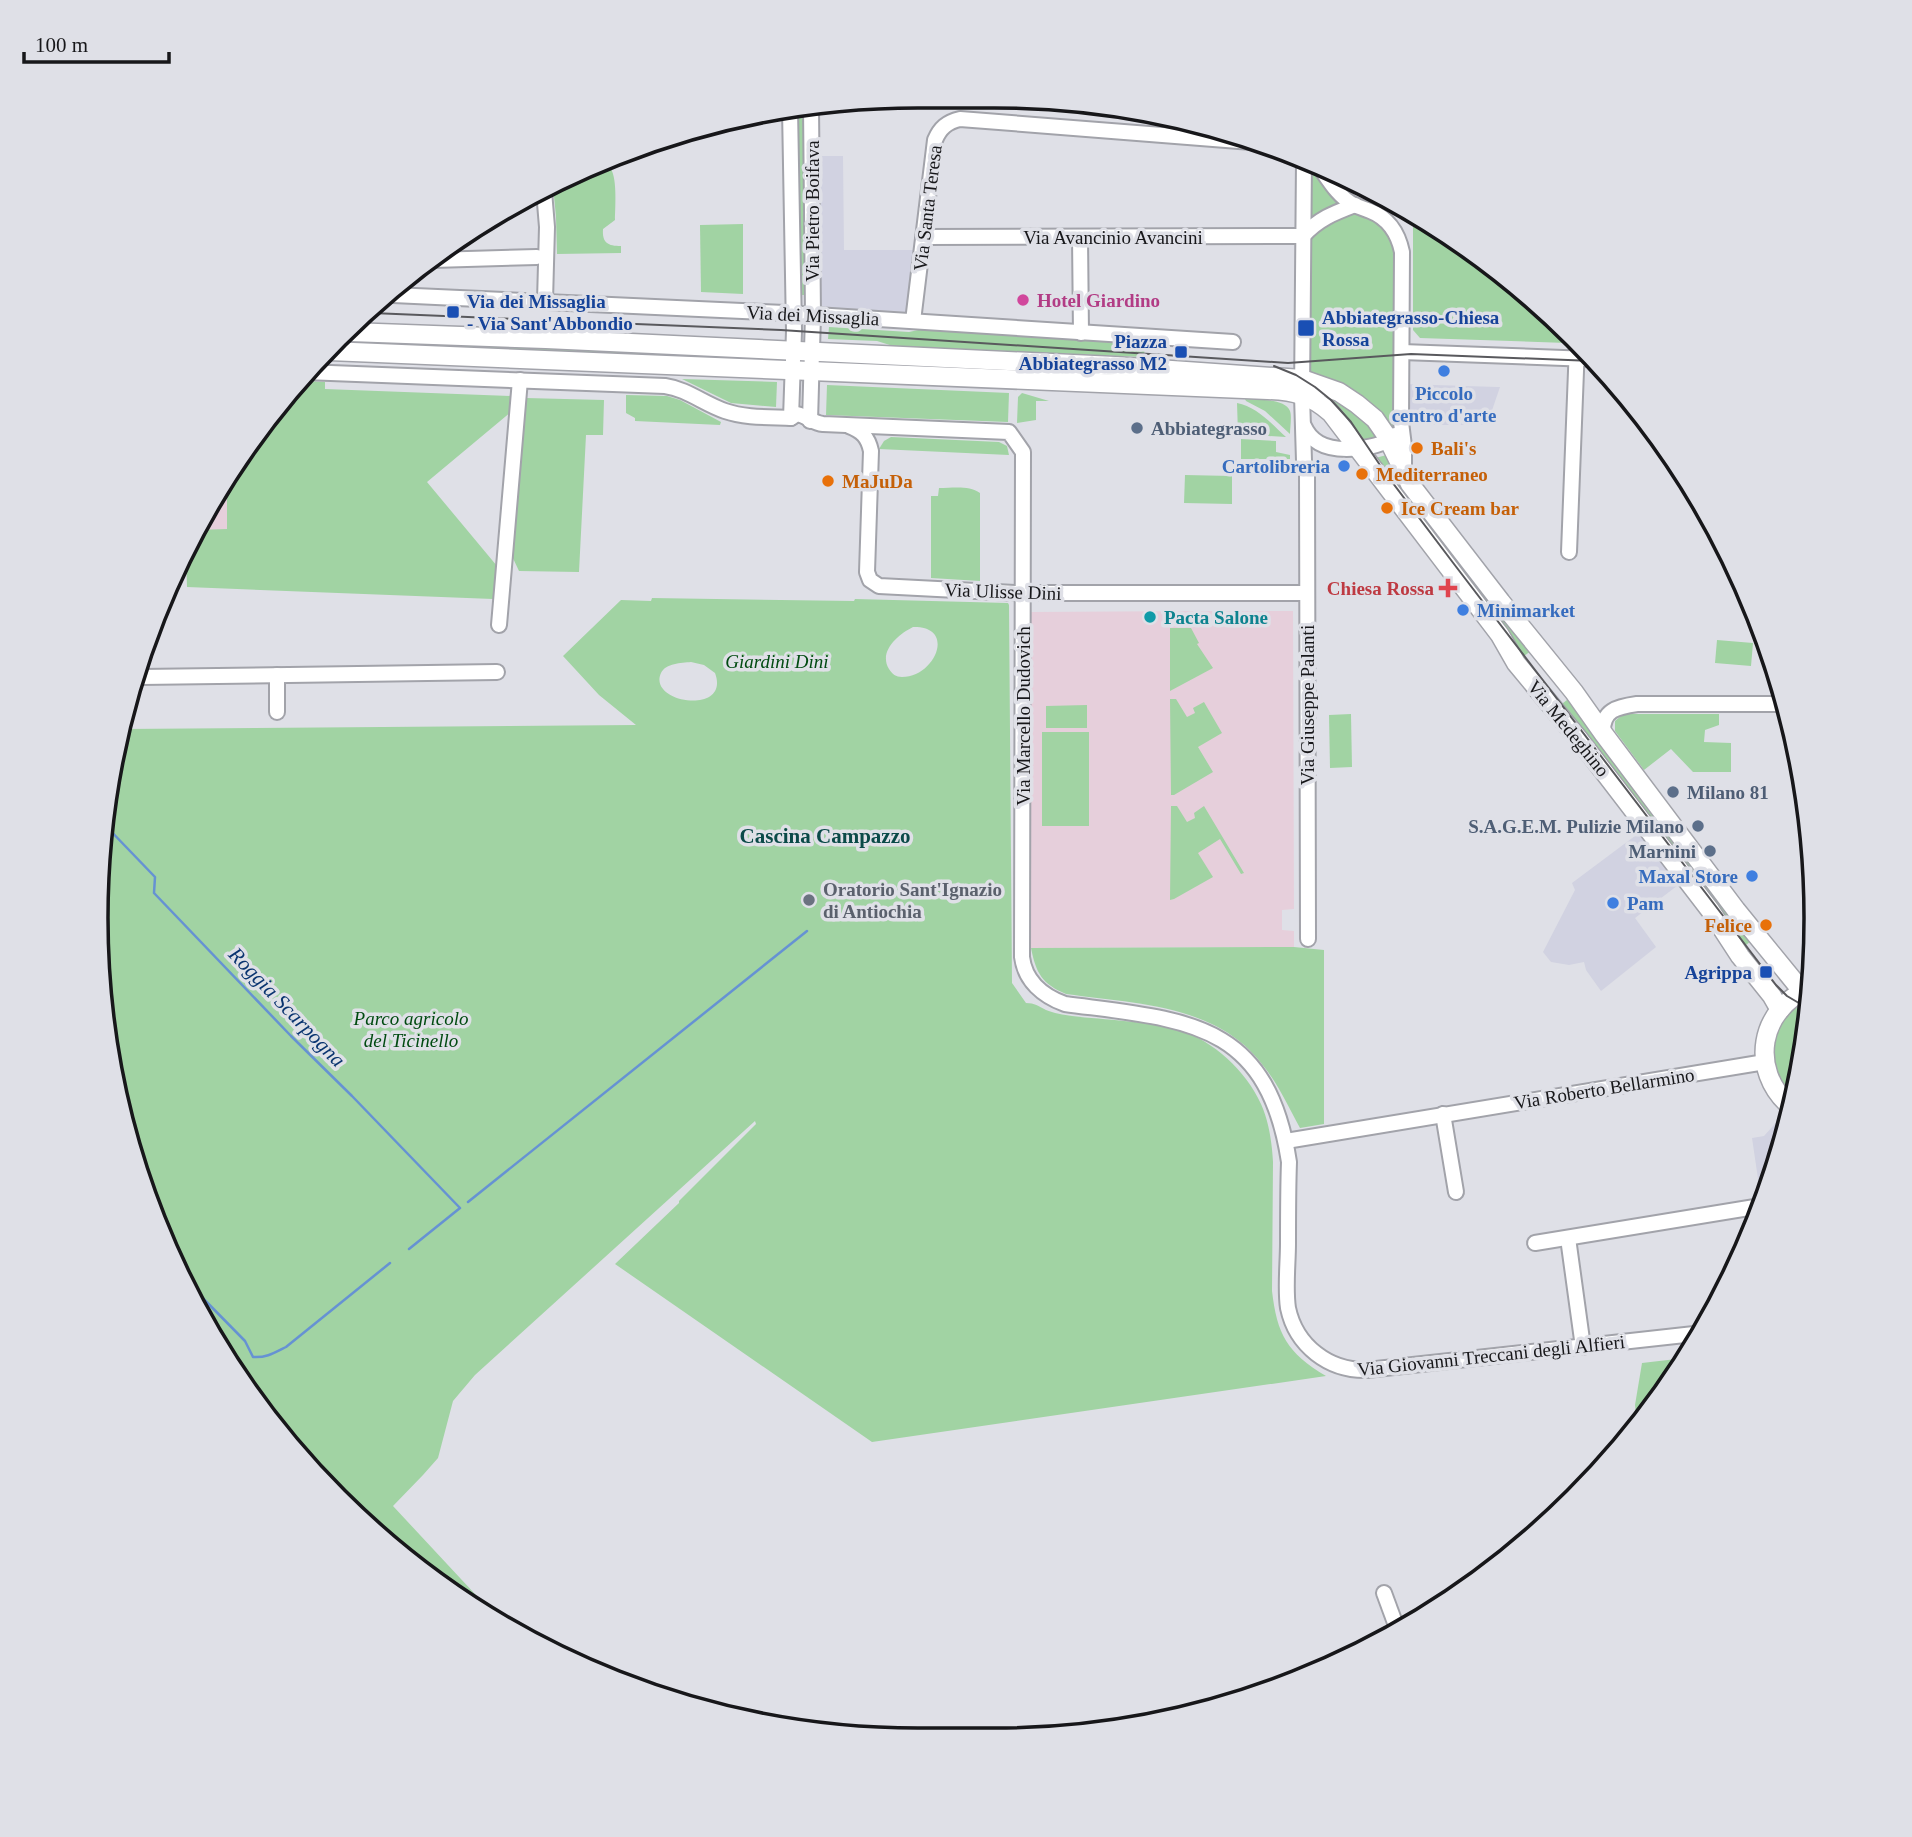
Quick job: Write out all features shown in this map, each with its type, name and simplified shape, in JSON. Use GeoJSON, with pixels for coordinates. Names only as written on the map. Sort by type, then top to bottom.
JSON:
{"type":"FeatureCollection","features":[{"type":"Feature","properties":{"kind":"main road","name":"Via dei Missaglia"},"geometry":{"type":"LineString","coordinates":[[360,333],[1282,391],[1302,386]]}},
{"type":"Feature","properties":{"kind":"main road","name":"Via dei Missaglia"},"geometry":{"type":"LineString","coordinates":[[341,351],[803,360]]}},
{"type":"Feature","properties":{"kind":"main road","name":"Via Medeghino"},"geometry":{"type":"LineString","coordinates":[[1302,386],[1339,392],[1375,419],[1410,484],[1574,692],[1736,910],[1801,983]]}},
{"type":"Feature","properties":{"kind":"main road","name":"Via Medeghino"},"geometry":{"type":"LineString","coordinates":[[1302,386],[1331,412],[1500,635],[1516,663],[1578,738],[1710,910],[1780,1010]]}},
{"type":"Feature","properties":{"kind":"main road"},"geometry":{"type":"LineString","coordinates":[[1783,1098],[1774,1087],[1765,1062],[1765,1046],[1768,1030],[1780,1010],[1787,1001],[1800,993]]}},
{"type":"Feature","properties":{"kind":"street","name":"Via Pietro Boifava"},"geometry":{"type":"LineString","coordinates":[[803,360],[813,315],[811,115]]}},
{"type":"Feature","properties":{"kind":"street","name":"Via Pietro Boifava"},"geometry":{"type":"LineString","coordinates":[[790,119],[794,313],[803,360]]}},
{"type":"Feature","properties":{"kind":"street","name":"Via Santa Teresa"},"geometry":{"type":"LineString","coordinates":[[913,321],[934,141],[942,128],[953,121],[1214,139]]}},
{"type":"Feature","properties":{"kind":"street","name":"Via Giuseppe Palanti"},"geometry":{"type":"LineString","coordinates":[[1304,170],[1302,386],[1304,461],[1307,471],[1308,939]]}},
{"type":"Feature","properties":{"kind":"street"},"geometry":{"type":"LineString","coordinates":[[1330,182],[1338,193],[1355,205],[1384,218],[1398,235],[1402,252],[1401,422],[1404,472]]}},
{"type":"Feature","properties":{"kind":"street"},"geometry":{"type":"LineString","coordinates":[[545,200],[547,227],[545,301]]}},
{"type":"Feature","properties":{"kind":"street"},"geometry":{"type":"LineString","coordinates":[[1303,236],[1322,218],[1355,205]]}},
{"type":"Feature","properties":{"kind":"street","name":"Via Avancinio Avancini"},"geometry":{"type":"LineString","coordinates":[[923,237],[1303,236]]}},
{"type":"Feature","properties":{"kind":"street"},"geometry":{"type":"LineString","coordinates":[[1080,237],[1081,333]]}},
{"type":"Feature","properties":{"kind":"street"},"geometry":{"type":"LineString","coordinates":[[448,260],[537,257]]}},
{"type":"Feature","properties":{"kind":"street","name":"Via dei Missaglia"},"geometry":{"type":"LineString","coordinates":[[402,295],[794,313],[1233,342]]}},
{"type":"Feature","properties":{"kind":"street"},"geometry":{"type":"LineString","coordinates":[[1402,352],[1573,354]]}},
{"type":"Feature","properties":{"kind":"street"},"geometry":{"type":"LineString","coordinates":[[791,418],[803,360]]}},
{"type":"Feature","properties":{"kind":"street"},"geometry":{"type":"LineString","coordinates":[[803,360],[810,421]]}},
{"type":"Feature","properties":{"kind":"street"},"geometry":{"type":"LineString","coordinates":[[1569,552],[1581,361]]}},
{"type":"Feature","properties":{"kind":"street"},"geometry":{"type":"LineString","coordinates":[[321,373],[665,386],[681,389],[715,408],[730,413],[791,418],[797,414],[823,424],[901,428]]}},
{"type":"Feature","properties":{"kind":"street"},"geometry":{"type":"LineString","coordinates":[[499,625],[520,380]]}},
{"type":"Feature","properties":{"kind":"street"},"geometry":{"type":"LineString","coordinates":[[1304,426],[1313,439],[1329,447],[1357,448],[1389,441],[1396,435],[1401,422]]}},
{"type":"Feature","properties":{"kind":"street"},"geometry":{"type":"LineString","coordinates":[[846,425],[864,435],[871,451]]}},
{"type":"Feature","properties":{"kind":"street"},"geometry":{"type":"LineString","coordinates":[[871,451],[879,435],[901,428]]}},
{"type":"Feature","properties":{"kind":"street","name":"Via Marcello Dudovich"},"geometry":{"type":"LineString","coordinates":[[901,428],[1009,432],[1023,452],[1022,953]]}},
{"type":"Feature","properties":{"kind":"street"},"geometry":{"type":"LineString","coordinates":[[1307,471],[1315,456],[1329,447]]}},
{"type":"Feature","properties":{"kind":"street","name":"Via Ulisse Dini"},"geometry":{"type":"LineString","coordinates":[[871,451],[867,567],[868,576],[879,586],[1023,593],[1306,593]]}},
{"type":"Feature","properties":{"kind":"street"},"geometry":{"type":"LineString","coordinates":[[145,677],[497,672]]}},
{"type":"Feature","properties":{"kind":"street"},"geometry":{"type":"LineString","coordinates":[[277,675],[277,712]]}},
{"type":"Feature","properties":{"kind":"street"},"geometry":{"type":"LineString","coordinates":[[1602,733],[1606,715],[1623,706],[1775,704]]}},
{"type":"Feature","properties":{"kind":"street","name":"Via Giovanni Treccani degli Alfieri"},"geometry":{"type":"LineString","coordinates":[[1022,953],[1030,979],[1036,988],[1050,999],[1065,1004],[1173,1020],[1202,1029],[1243,1056],[1259,1076],[1273,1102],[1286,1140],[1289,1162],[1287,1302],[1299,1335],[1315,1353],[1337,1366],[1360,1370],[1688,1336]]}},
{"type":"Feature","properties":{"kind":"street","name":"Via Roberto Bellarmino"},"geometry":{"type":"LineString","coordinates":[[1286,1140],[1765,1062]]}},
{"type":"Feature","properties":{"kind":"street"},"geometry":{"type":"LineString","coordinates":[[1443,1114],[1456,1192]]}},
{"type":"Feature","properties":{"kind":"street"},"geometry":{"type":"LineString","coordinates":[[1535,1243],[1750,1208]]}},
{"type":"Feature","properties":{"kind":"street"},"geometry":{"type":"LineString","coordinates":[[1568,1238],[1583,1347]]}},
{"type":"Feature","properties":{"kind":"street"},"geometry":{"type":"LineString","coordinates":[[1384,1593],[1395,1622]]}},
{"type":"Feature","properties":{"kind":"shaded area"},"geometry":{"type":"Polygon","coordinates":[[[816,156],[843,156],[844,250],[918,250],[909,329],[818,322],[816,156]]]}},
{"type":"Feature","properties":{"kind":"shaded area"},"geometry":{"type":"Polygon","coordinates":[[[1404,384],[1500,387],[1487,425],[1420,425],[1404,424],[1404,384]]]}},
{"type":"Feature","properties":{"kind":"shaded area"},"geometry":{"type":"Polygon","coordinates":[[[227,497],[227,530],[208,530],[227,497]]]}},
{"type":"Feature","properties":{"kind":"shaded area"},"geometry":{"type":"Polygon","coordinates":[[[1293,611],[1294,909],[1282,910],[1282,930],[1294,931],[1294,947],[1031,948],[1031,612],[1293,611]]]}},
{"type":"Feature","properties":{"kind":"shaded area"},"geometry":{"type":"Polygon","coordinates":[[[1647,827],[1686,879],[1635,918],[1656,947],[1601,991],[1586,970],[1584,962],[1569,965],[1551,962],[1543,952],[1575,890],[1572,883],[1647,827]]]}},
{"type":"Feature","properties":{"kind":"shaded area"},"geometry":{"type":"Polygon","coordinates":[[[1778,1121],[1759,1185],[1752,1138],[1764,1136],[1778,1121]]]}},
{"type":"Feature","properties":{"kind":"green space"},"geometry":{"type":"Polygon","coordinates":[[[805,116],[807,295],[798,295],[797,118],[805,116]]]}},
{"type":"Feature","properties":{"kind":"green space"},"geometry":{"type":"Polygon","coordinates":[[[611,169],[614,177],[615,220],[603,229],[603,234],[607,243],[621,246],[621,253],[557,254],[554,195],[611,169]]]}},
{"type":"Feature","properties":{"kind":"green space"},"geometry":{"type":"Polygon","coordinates":[[[1311,174],[1328,181],[1344,202],[1310,221],[1311,174]]]}},
{"type":"Feature","properties":{"kind":"green space"},"geometry":{"type":"Polygon","coordinates":[[[1351,214],[1366,216],[1378,222],[1396,245],[1396,422],[1391,432],[1307,373],[1310,241],[1328,223],[1351,214]]]}},
{"type":"Feature","properties":{"kind":"green space"},"geometry":{"type":"Polygon","coordinates":[[[743,224],[743,294],[701,292],[700,225],[743,224]]]}},
{"type":"Feature","properties":{"kind":"green space"},"geometry":{"type":"Polygon","coordinates":[[[1413,226],[1487,276],[1563,343],[1420,338],[1413,330],[1413,226]]]}},
{"type":"Feature","properties":{"kind":"green space"},"geometry":{"type":"Polygon","coordinates":[[[829,327],[909,332],[923,329],[1145,343],[1144,357],[893,346],[877,341],[828,339],[829,327]]]}},
{"type":"Feature","properties":{"kind":"green space"},"geometry":{"type":"Polygon","coordinates":[[[353,339],[668,352],[668,359],[347,345],[353,339]]]}},
{"type":"Feature","properties":{"kind":"green space"},"geometry":{"type":"Polygon","coordinates":[[[682,379],[777,382],[776,407],[731,403],[682,379]]]}},
{"type":"Feature","properties":{"kind":"green space"},"geometry":{"type":"Polygon","coordinates":[[[313,381],[325,382],[325,389],[513,396],[512,411],[427,482],[497,566],[493,599],[187,587],[187,572],[208,530],[227,529],[227,497],[276,425],[313,381]]]}},
{"type":"Feature","properties":{"kind":"green space"},"geometry":{"type":"Polygon","coordinates":[[[827,385],[1009,393],[1008,422],[826,415],[827,385]]]}},
{"type":"Feature","properties":{"kind":"green space"},"geometry":{"type":"Polygon","coordinates":[[[1307,387],[1355,408],[1380,437],[1361,442],[1307,387]]]}},
{"type":"Feature","properties":{"kind":"green space"},"geometry":{"type":"Polygon","coordinates":[[[1022,393],[1049,401],[1036,401],[1036,420],[1017,423],[1018,397],[1022,393]]]}},
{"type":"Feature","properties":{"kind":"green space"},"geometry":{"type":"Polygon","coordinates":[[[626,395],[667,396],[721,422],[720,425],[635,421],[635,418],[626,413],[626,395]]]}},
{"type":"Feature","properties":{"kind":"green space"},"geometry":{"type":"Polygon","coordinates":[[[526,398],[604,400],[603,435],[586,435],[579,572],[519,571],[511,554],[526,398]]]}},
{"type":"Feature","properties":{"kind":"green space"},"geometry":{"type":"Polygon","coordinates":[[[1245,399],[1270,400],[1287,407],[1291,413],[1290,434],[1265,411],[1245,399]]]}},
{"type":"Feature","properties":{"kind":"green space"},"geometry":{"type":"Polygon","coordinates":[[[1237,403],[1258,412],[1286,437],[1238,434],[1237,403]]]}},
{"type":"Feature","properties":{"kind":"green space"},"geometry":{"type":"Polygon","coordinates":[[[891,437],[999,442],[1007,446],[1009,455],[879,449],[884,441],[891,437]]]}},
{"type":"Feature","properties":{"kind":"green space"},"geometry":{"type":"Polygon","coordinates":[[[1241,439],[1276,441],[1276,452],[1290,455],[1290,459],[1241,459],[1241,439]]]}},
{"type":"Feature","properties":{"kind":"green space"},"geometry":{"type":"Polygon","coordinates":[[[1387,455],[1535,648],[1520,659],[1371,459],[1387,455]]]}},
{"type":"Feature","properties":{"kind":"green space"},"geometry":{"type":"Polygon","coordinates":[[[1185,475],[1232,476],[1232,504],[1184,503],[1185,475]]]}},
{"type":"Feature","properties":{"kind":"green space"},"geometry":{"type":"Polygon","coordinates":[[[939,488],[966,488],[980,493],[980,581],[931,578],[931,496],[938,496],[939,488]]]}},
{"type":"Feature","properties":{"kind":"green space","name":"Parco agricolo del Ticinello"},"geometry":{"type":"Polygon","coordinates":[[[855,599],[1008,603],[1012,983],[1026,1003],[1052,1012],[1154,1025],[1192,1035],[1228,1059],[1247,1080],[1264,1111],[1272,1147],[1272,1291],[1277,1319],[1293,1350],[1326,1376],[872,1442],[615,1264],[679,1203],[756,1124],[755,1121],[475,1375],[453,1401],[438,1458],[393,1506],[480,1599],[425,1561],[384,1527],[310,1453],[245,1369],[217,1324],[170,1228],[151,1179],[136,1128],[115,1024],[108,918],[115,813],[131,729],[636,725],[599,695],[563,656],[621,600],[855,599]],[[913,627],[892,644],[886,662],[893,674],[902,677],[914,675],[932,661],[938,642],[934,634],[927,629],[913,627]],[[691,662],[666,667],[661,673],[660,683],[666,692],[676,698],[701,700],[711,695],[717,687],[715,673],[704,665],[691,662]]]}},
{"type":"Feature","properties":{"kind":"green space"},"geometry":{"type":"Polygon","coordinates":[[[1170,628],[1191,628],[1199,643],[1197,644],[1213,668],[1170,691],[1170,628]]]}},
{"type":"Feature","properties":{"kind":"green space"},"geometry":{"type":"Polygon","coordinates":[[[1717,640],[1753,643],[1751,666],[1715,663],[1717,640]]]}},
{"type":"Feature","properties":{"kind":"green space"},"geometry":{"type":"Polygon","coordinates":[[[1572,696],[1756,937],[1741,949],[1558,707],[1572,696]]]}},
{"type":"Feature","properties":{"kind":"green space"},"geometry":{"type":"Polygon","coordinates":[[[1170,699],[1176,699],[1187,717],[1195,713],[1193,708],[1204,702],[1222,733],[1198,747],[1213,772],[1174,795],[1171,795],[1170,699]]]}},
{"type":"Feature","properties":{"kind":"green space"},"geometry":{"type":"Polygon","coordinates":[[[1087,705],[1087,728],[1046,728],[1046,706],[1087,705]]]}},
{"type":"Feature","properties":{"kind":"green space"},"geometry":{"type":"Polygon","coordinates":[[[1351,714],[1352,767],[1330,768],[1329,715],[1351,714]]]}},
{"type":"Feature","properties":{"kind":"green space"},"geometry":{"type":"Polygon","coordinates":[[[1626,714],[1719,714],[1719,725],[1705,730],[1704,742],[1731,743],[1731,772],[1693,772],[1671,749],[1644,770],[1615,731],[1615,721],[1626,714]]]}},
{"type":"Feature","properties":{"kind":"green space"},"geometry":{"type":"Polygon","coordinates":[[[1042,732],[1089,732],[1089,826],[1042,826],[1042,732]]]}},
{"type":"Feature","properties":{"kind":"green space"},"geometry":{"type":"Polygon","coordinates":[[[1171,806],[1177,806],[1187,822],[1195,818],[1194,813],[1204,806],[1244,873],[1241,874],[1220,839],[1198,853],[1213,877],[1170,900],[1171,806]]]}},
{"type":"Feature","properties":{"kind":"green space"},"geometry":{"type":"Polygon","coordinates":[[[1294,947],[1324,950],[1324,1124],[1300,1128],[1265,1068],[1246,1047],[1224,1031],[1201,1019],[1175,1011],[1066,994],[1041,977],[1031,948],[1294,947]]]}},
{"type":"Feature","properties":{"kind":"green space"},"geometry":{"type":"Polygon","coordinates":[[[1799,1002],[1785,1091],[1773,1075],[1771,1035],[1780,1017],[1799,1002]]]}},
{"type":"Feature","properties":{"kind":"green space"},"geometry":{"type":"Polygon","coordinates":[[[1673,1359],[1636,1412],[1635,1405],[1642,1363],[1673,1359]]]}},
{"type":"Feature","properties":{"kind":"waterway","name":"Roggia Scarpogna"},"geometry":{"type":"LineString","coordinates":[[113,833],[155,877],[154,893],[460,1208],[409,1249]]}},
{"type":"Feature","properties":{"kind":"waterway"},"geometry":{"type":"LineString","coordinates":[[468,1202],[807,931]]}},
{"type":"Feature","properties":{"kind":"waterway"},"geometry":{"type":"LineString","coordinates":[[204,1299],[245,1341],[253,1357],[270,1355],[286,1347],[390,1263]]}},
{"type":"Feature","properties":{"kind":"tram line"},"geometry":{"type":"LineString","coordinates":[[380,313],[781,330],[1288,363],[1411,354],[1580,360]]}},
{"type":"Feature","properties":{"kind":"tram line"},"geometry":{"type":"LineString","coordinates":[[1274,366],[1315,387],[1351,422],[1386,474],[1776,985],[1799,1003]]}},
{"type":"Feature","properties":{"kind":"place","name":"Hotel Giardino"},"geometry":{"type":"Point","coordinates":[1023,300]}},
{"type":"Feature","properties":{"kind":"place","name":"Via dei Missaglia - Via Sant'Abbondio"},"geometry":{"type":"Point","coordinates":[453,312]}},
{"type":"Feature","properties":{"kind":"place","name":"Abbiategrasso-Chiesa Rossa"},"geometry":{"type":"Point","coordinates":[1306,328]}},
{"type":"Feature","properties":{"kind":"place","name":"Piazza Abbiategrasso M2"},"geometry":{"type":"Point","coordinates":[1181,352]}},
{"type":"Feature","properties":{"kind":"place","name":"Piccolo centro d'arte"},"geometry":{"type":"Point","coordinates":[1444,371]}},
{"type":"Feature","properties":{"kind":"place","name":"Abbiategrasso"},"geometry":{"type":"Point","coordinates":[1137,428]}},
{"type":"Feature","properties":{"kind":"place","name":"Bali's"},"geometry":{"type":"Point","coordinates":[1417,448]}},
{"type":"Feature","properties":{"kind":"place","name":"Cartolibreria"},"geometry":{"type":"Point","coordinates":[1344,466]}},
{"type":"Feature","properties":{"kind":"place","name":"Mediterraneo"},"geometry":{"type":"Point","coordinates":[1362,474]}},
{"type":"Feature","properties":{"kind":"place","name":"MaJuDa"},"geometry":{"type":"Point","coordinates":[828,481]}},
{"type":"Feature","properties":{"kind":"place","name":"Ice Cream bar"},"geometry":{"type":"Point","coordinates":[1387,508]}},
{"type":"Feature","properties":{"kind":"place","name":"Chiesa Rossa"},"geometry":{"type":"Point","coordinates":[1448,588]}},
{"type":"Feature","properties":{"kind":"place","name":"Minimarket"},"geometry":{"type":"Point","coordinates":[1463,610]}},
{"type":"Feature","properties":{"kind":"place","name":"Pacta Salone"},"geometry":{"type":"Point","coordinates":[1150,617]}},
{"type":"Feature","properties":{"kind":"place","name":"Milano 81"},"geometry":{"type":"Point","coordinates":[1673,792]}},
{"type":"Feature","properties":{"kind":"place","name":"S.A.G.E.M. Pulizie Milano"},"geometry":{"type":"Point","coordinates":[1698,826]}},
{"type":"Feature","properties":{"kind":"place","name":"Marnini"},"geometry":{"type":"Point","coordinates":[1710,851]}},
{"type":"Feature","properties":{"kind":"place","name":"Maxal Store"},"geometry":{"type":"Point","coordinates":[1752,876]}},
{"type":"Feature","properties":{"kind":"place","name":"Oratorio Sant'Ignazio di Antiochia"},"geometry":{"type":"Point","coordinates":[809,900]}},
{"type":"Feature","properties":{"kind":"place","name":"Pam"},"geometry":{"type":"Point","coordinates":[1613,903]}},
{"type":"Feature","properties":{"kind":"place","name":"Felice"},"geometry":{"type":"Point","coordinates":[1766,925]}},
{"type":"Feature","properties":{"kind":"place","name":"Agrippa"},"geometry":{"type":"Point","coordinates":[1766,972]}},
{"type":"Feature","properties":{"kind":"district","name":"Cascina Campazzo"},"geometry":{"type":"Point","coordinates":[825,836]}},
{"type":"Feature","properties":{"kind":"park label","name":"Giardini Dini"},"geometry":{"type":"Point","coordinates":[777,661]}}]}
